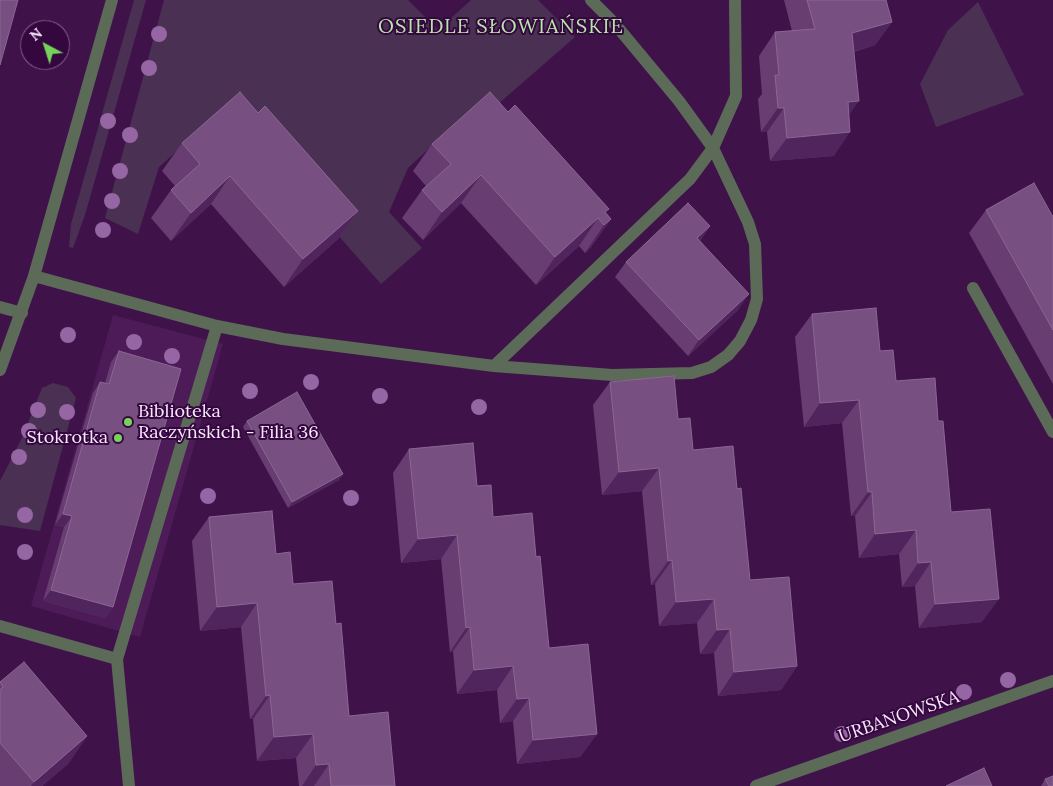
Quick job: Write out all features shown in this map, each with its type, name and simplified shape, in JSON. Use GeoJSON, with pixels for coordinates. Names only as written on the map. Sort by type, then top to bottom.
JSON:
{"type":"FeatureCollection","features":[{"type":"Feature","properties":{"kind":"street"},"geometry":{"type":"LineString","coordinates":[[0,370],[34,276],[112,0]]}},
{"type":"Feature","properties":{"kind":"street"},"geometry":{"type":"LineString","coordinates":[[34,276],[217,326],[284,339],[494,366],[612,375],[692,373],[711,367],[728,355],[743,336],[756,308],[758,268],[755,244],[748,222],[713,148],[679,101],[627,38],[591,0]]}},
{"type":"Feature","properties":{"kind":"street"},"geometry":{"type":"LineString","coordinates":[[494,366],[683,186],[713,148],[736,96],[734,0]]}},
{"type":"Feature","properties":{"kind":"street"},"geometry":{"type":"LineString","coordinates":[[973,288],[1053,432]]}},
{"type":"Feature","properties":{"kind":"street"},"geometry":{"type":"LineString","coordinates":[[0,307],[22,313]]}},
{"type":"Feature","properties":{"kind":"street"},"geometry":{"type":"LineString","coordinates":[[129,786],[117,659],[217,326]]}},
{"type":"Feature","properties":{"kind":"street"},"geometry":{"type":"LineString","coordinates":[[0,626],[117,659]]}},
{"type":"Feature","properties":{"kind":"street","name":"URBANOWSKA"},"geometry":{"type":"LineString","coordinates":[[756,786],[1053,681]]}},
{"type":"Feature","properties":{"kind":"shaded area"},"geometry":{"type":"Polygon","coordinates":[[[134,0],[146,0],[85,215],[73,248],[69,247],[71,224],[134,0]]]}},
{"type":"Feature","properties":{"kind":"shaded area"},"geometry":{"type":"Polygon","coordinates":[[[164,0],[408,0],[438,30],[471,0],[538,0],[575,37],[481,119],[471,110],[408,168],[389,212],[422,248],[381,284],[247,132],[218,115],[159,167],[138,234],[105,218],[164,0]]]}},
{"type":"Feature","properties":{"kind":"shaded area"},"geometry":{"type":"Polygon","coordinates":[[[978,2],[1024,95],[936,127],[920,84],[948,30],[978,2]]]}},
{"type":"Feature","properties":{"kind":"shaded area"},"geometry":{"type":"Polygon","coordinates":[[[113,315],[223,344],[140,637],[31,606],[113,315]]]}},
{"type":"Feature","properties":{"kind":"shaded area"},"geometry":{"type":"Polygon","coordinates":[[[53,383],[68,387],[76,398],[40,531],[0,525],[0,481],[21,440],[42,388],[53,383]]]}},
{"type":"Feature","properties":{"kind":"building"},"geometry":{"type":"Polygon","coordinates":[[[0,0],[18,0],[0,65],[0,0]]]}},
{"type":"Feature","properties":{"kind":"building"},"geometry":{"type":"Polygon","coordinates":[[[807,0],[886,0],[892,22],[852,33],[859,101],[848,102],[850,132],[787,138],[784,108],[778,108],[775,75],[779,75],[775,32],[815,29],[807,0]]]}},
{"type":"Feature","properties":{"kind":"building"},"geometry":{"type":"Polygon","coordinates":[[[240,92],[258,113],[265,106],[358,211],[303,259],[230,176],[191,213],[171,190],[200,164],[182,143],[240,92]]]}},
{"type":"Feature","properties":{"kind":"building"},"geometry":{"type":"Polygon","coordinates":[[[490,92],[508,112],[515,105],[609,209],[605,212],[611,219],[604,225],[598,218],[555,257],[481,175],[442,212],[422,190],[451,164],[432,144],[490,92]]]}},
{"type":"Feature","properties":{"kind":"building"},"geometry":{"type":"Polygon","coordinates":[[[1034,183],[1053,217],[1053,330],[986,210],[1034,183]]]}},
{"type":"Feature","properties":{"kind":"building"},"geometry":{"type":"Polygon","coordinates":[[[688,203],[710,226],[697,238],[749,294],[699,340],[626,262],[688,203]]]}},
{"type":"Feature","properties":{"kind":"building"},"geometry":{"type":"Polygon","coordinates":[[[876,308],[880,351],[893,350],[896,381],[935,378],[938,421],[943,421],[951,512],[990,509],[999,599],[935,604],[931,562],[918,563],[916,530],[875,534],[872,492],[868,492],[859,400],[820,403],[812,314],[876,308]]]}},
{"type":"Feature","properties":{"kind":"building"},"geometry":{"type":"Polygon","coordinates":[[[119,351],[181,369],[113,607],[51,590],[72,516],[63,514],[100,382],[109,384],[119,351]]]}},
{"type":"Feature","properties":{"kind":"building"},"geometry":{"type":"Polygon","coordinates":[[[674,376],[678,419],[690,418],[693,450],[733,446],[737,489],[741,488],[750,580],[789,577],[797,666],[734,672],[730,629],[717,630],[714,599],[676,602],[672,560],[668,561],[659,468],[619,472],[610,382],[674,376]]]}},
{"type":"Feature","properties":{"kind":"building"},"geometry":{"type":"Polygon","coordinates":[[[297,392],[343,474],[292,502],[247,421],[297,392]]]}},
{"type":"Feature","properties":{"kind":"building"},"geometry":{"type":"Polygon","coordinates":[[[473,443],[477,486],[491,485],[493,517],[532,513],[536,557],[540,556],[549,648],[588,644],[597,734],[533,740],[529,698],[517,699],[513,666],[474,670],[470,627],[466,628],[457,535],[418,539],[409,449],[473,443]]]}},
{"type":"Feature","properties":{"kind":"building"},"geometry":{"type":"Polygon","coordinates":[[[272,511],[276,554],[290,552],[293,584],[332,581],[336,624],[341,623],[349,716],[388,712],[395,786],[331,786],[329,764],[316,765],[313,734],[274,737],[270,695],[266,696],[257,603],[217,607],[209,517],[272,511]]]}},
{"type":"Feature","properties":{"kind":"building"},"geometry":{"type":"Polygon","coordinates":[[[24,662],[87,736],[34,782],[0,743],[0,690],[3,687],[0,682],[24,662]]]}},
{"type":"Feature","properties":{"kind":"building"},"geometry":{"type":"Polygon","coordinates":[[[984,768],[992,786],[946,786],[984,768]]]}},
{"type":"Feature","properties":{"kind":"building"},"geometry":{"type":"Polygon","coordinates":[[[1053,776],[1053,786],[1049,786],[1045,779],[1053,776]]]}},
{"type":"Feature","properties":{"kind":"place","name":"Biblioteka Raczyńskich - Filia 36"},"geometry":{"type":"Point","coordinates":[128,422]}},
{"type":"Feature","properties":{"kind":"place","name":"Stokrotka"},"geometry":{"type":"Point","coordinates":[118,438]}},
{"type":"Feature","properties":{"kind":"district","name":"OSIEDLE SŁOWIAŃSKIE"},"geometry":{"type":"Point","coordinates":[501,27]}}]}
